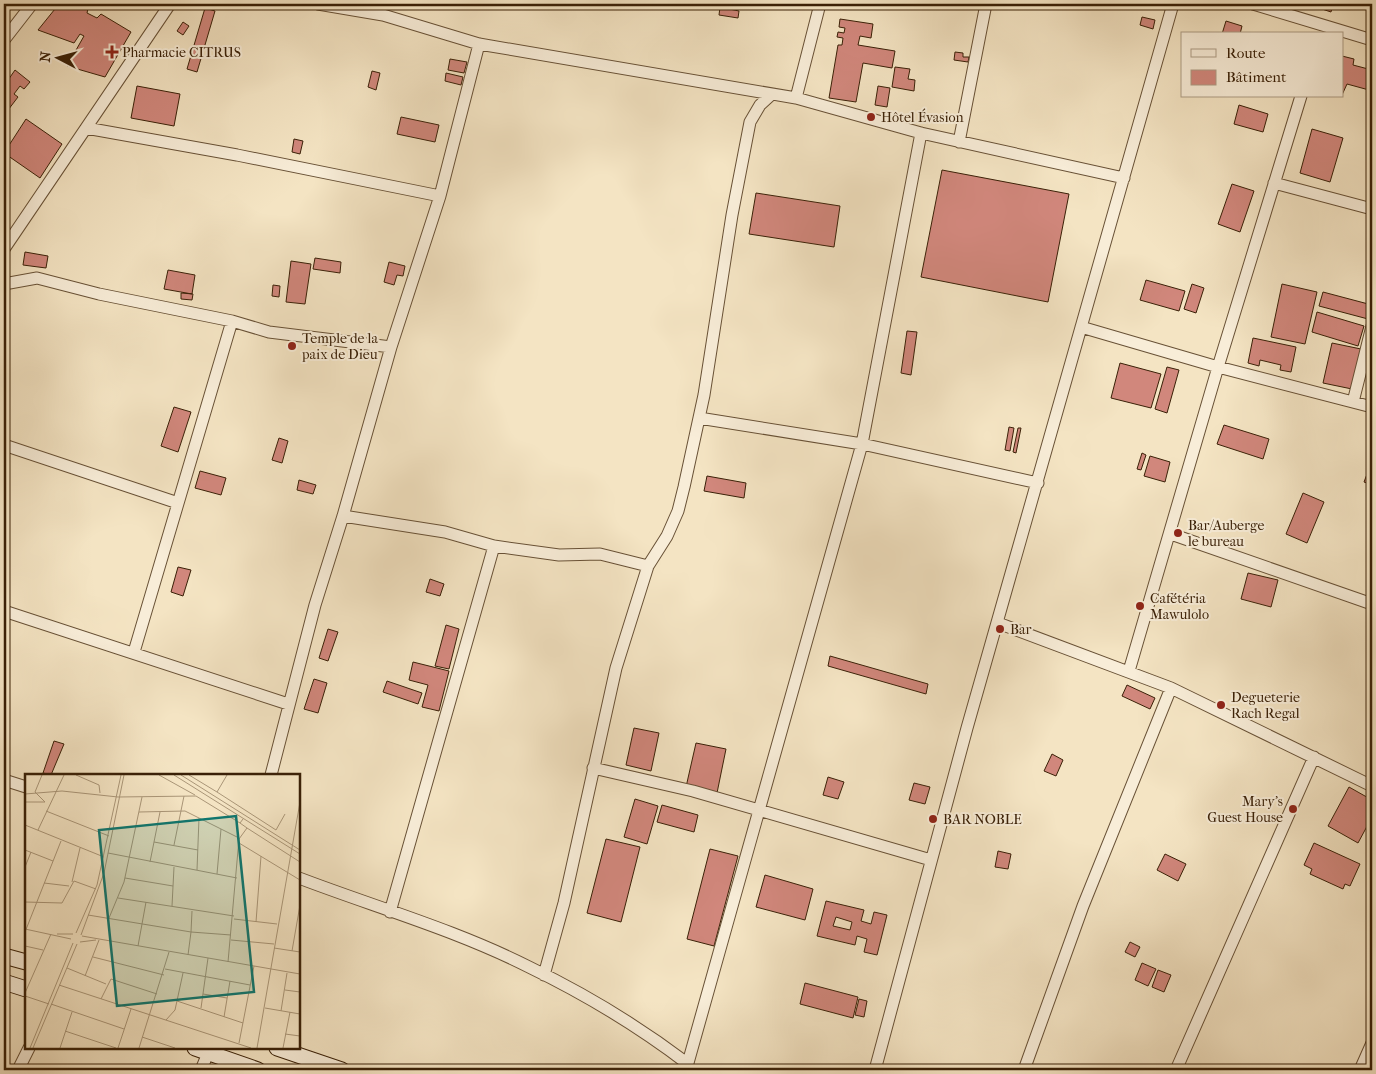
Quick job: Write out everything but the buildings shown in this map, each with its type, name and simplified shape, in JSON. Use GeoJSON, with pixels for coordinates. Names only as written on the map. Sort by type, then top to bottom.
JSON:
{"type":"FeatureCollection","features":[{"type":"Feature","properties":{"kind":"main road"},"geometry":{"type":"LineString","coordinates":[[4,956],[25,962]]}},
{"type":"Feature","properties":{"kind":"main road"},"geometry":{"type":"LineString","coordinates":[[4,982],[25,989]]}},
{"type":"Feature","properties":{"kind":"main road"},"geometry":{"type":"LineString","coordinates":[[279,1049],[342,1070]]}},
{"type":"Feature","properties":{"kind":"main road"},"geometry":{"type":"LineString","coordinates":[[202,1050],[258,1070]]}},
{"type":"Feature","properties":{"kind":"street"},"geometry":{"type":"LineString","coordinates":[[4,40],[32,4]]}},
{"type":"Feature","properties":{"kind":"street"},"geometry":{"type":"LineString","coordinates":[[4,250],[170,4]]}},
{"type":"Feature","properties":{"kind":"street"},"geometry":{"type":"LineString","coordinates":[[318,4],[383,15],[479,44],[796,98],[921,133],[1124,178]]}},
{"type":"Feature","properties":{"kind":"street"},"geometry":{"type":"LineString","coordinates":[[796,98],[820,4]]}},
{"type":"Feature","properties":{"kind":"street"},"geometry":{"type":"LineString","coordinates":[[959,142],[986,4]]}},
{"type":"Feature","properties":{"kind":"street"},"geometry":{"type":"LineString","coordinates":[[875,1070],[931,860],[1173,4]]}},
{"type":"Feature","properties":{"kind":"street"},"geometry":{"type":"LineString","coordinates":[[1253,4],[1322,29],[1336,32]]}},
{"type":"Feature","properties":{"kind":"street"},"geometry":{"type":"LineString","coordinates":[[1344,34],[1372,40]]}},
{"type":"Feature","properties":{"kind":"street"},"geometry":{"type":"LineString","coordinates":[[271,774],[314,605],[343,516],[391,347],[440,196],[479,44]]}},
{"type":"Feature","properties":{"kind":"street"},"geometry":{"type":"LineString","coordinates":[[544,975],[564,903],[616,668],[648,566],[667,536],[678,511],[699,418],[750,122],[760,105],[772,94]]}},
{"type":"Feature","properties":{"kind":"street"},"geometry":{"type":"LineString","coordinates":[[1129,671],[1171,534],[1218,368],[1300,98]]}},
{"type":"Feature","properties":{"kind":"street"},"geometry":{"type":"LineString","coordinates":[[86,128],[237,155],[440,196]]}},
{"type":"Feature","properties":{"kind":"street"},"geometry":{"type":"LineString","coordinates":[[300,878],[459,937],[544,975],[609,1010],[661,1043],[687,1067],[862,444],[921,133]]}},
{"type":"Feature","properties":{"kind":"street"},"geometry":{"type":"LineString","coordinates":[[1274,182],[1372,209]]}},
{"type":"Feature","properties":{"kind":"street"},"geometry":{"type":"LineString","coordinates":[[4,284],[37,278],[108,296],[232,321],[268,332],[391,347]]}},
{"type":"Feature","properties":{"kind":"street"},"geometry":{"type":"LineString","coordinates":[[134,652],[232,321]]}},
{"type":"Feature","properties":{"kind":"street"},"geometry":{"type":"LineString","coordinates":[[1353,402],[1372,326]]}},
{"type":"Feature","properties":{"kind":"street"},"geometry":{"type":"LineString","coordinates":[[1081,327],[1218,368],[1372,407]]}},
{"type":"Feature","properties":{"kind":"street"},"geometry":{"type":"LineString","coordinates":[[699,418],[862,444],[1038,483]]}},
{"type":"Feature","properties":{"kind":"street"},"geometry":{"type":"LineString","coordinates":[[4,445],[178,503]]}},
{"type":"Feature","properties":{"kind":"street"},"geometry":{"type":"LineString","coordinates":[[343,516],[445,532],[494,546],[559,555],[600,554],[648,566]]}},
{"type":"Feature","properties":{"kind":"street"},"geometry":{"type":"LineString","coordinates":[[1171,534],[1372,604]]}},
{"type":"Feature","properties":{"kind":"street"},"geometry":{"type":"LineString","coordinates":[[390,912],[494,546]]}},
{"type":"Feature","properties":{"kind":"street"},"geometry":{"type":"LineString","coordinates":[[4,611],[288,704]]}},
{"type":"Feature","properties":{"kind":"street"},"geometry":{"type":"LineString","coordinates":[[998,623],[1171,688],[1372,786]]}},
{"type":"Feature","properties":{"kind":"street"},"geometry":{"type":"LineString","coordinates":[[1024,1070],[1083,906],[1171,688]]}},
{"type":"Feature","properties":{"kind":"street"},"geometry":{"type":"LineString","coordinates":[[1176,1070],[1314,757]]}},
{"type":"Feature","properties":{"kind":"street"},"geometry":{"type":"LineString","coordinates":[[593,768],[693,791],[931,860]]}},
{"type":"Feature","properties":{"kind":"street"},"geometry":{"type":"LineString","coordinates":[[4,780],[25,787]]}},
{"type":"Feature","properties":{"kind":"street"},"geometry":{"type":"LineString","coordinates":[[1360,1070],[1372,1043]]}},
{"type":"Feature","properties":{"kind":"street"},"geometry":{"type":"LineString","coordinates":[[18,1070],[28,1049]]}},
{"type":"Feature","properties":{"kind":"street"},"geometry":{"type":"LineString","coordinates":[[201,1070],[202,1050]]}},
{"type":"Feature","properties":{"kind":"place","name":"Pharmacie CITRUS"},"geometry":{"type":"Point","coordinates":[112,52]}},
{"type":"Feature","properties":{"kind":"place","name":"Hôtel Évasion"},"geometry":{"type":"Point","coordinates":[871,117]}},
{"type":"Feature","properties":{"kind":"place","name":"Temple de la paix de Dieu"},"geometry":{"type":"Point","coordinates":[292,346]}},
{"type":"Feature","properties":{"kind":"place","name":"Bar/Auberge le bureau"},"geometry":{"type":"Point","coordinates":[1178,533]}},
{"type":"Feature","properties":{"kind":"place","name":"Cafétéria Mawulolo"},"geometry":{"type":"Point","coordinates":[1140,606]}},
{"type":"Feature","properties":{"kind":"place","name":"Bar"},"geometry":{"type":"Point","coordinates":[1000,629]}},
{"type":"Feature","properties":{"kind":"place","name":"Degueterie Rach Regal"},"geometry":{"type":"Point","coordinates":[1221,705]}},
{"type":"Feature","properties":{"kind":"place","name":"Mary's Guest House"},"geometry":{"type":"Point","coordinates":[1293,809]}},
{"type":"Feature","properties":{"kind":"place","name":"BAR NOBLE"},"geometry":{"type":"Point","coordinates":[933,819]}}]}
